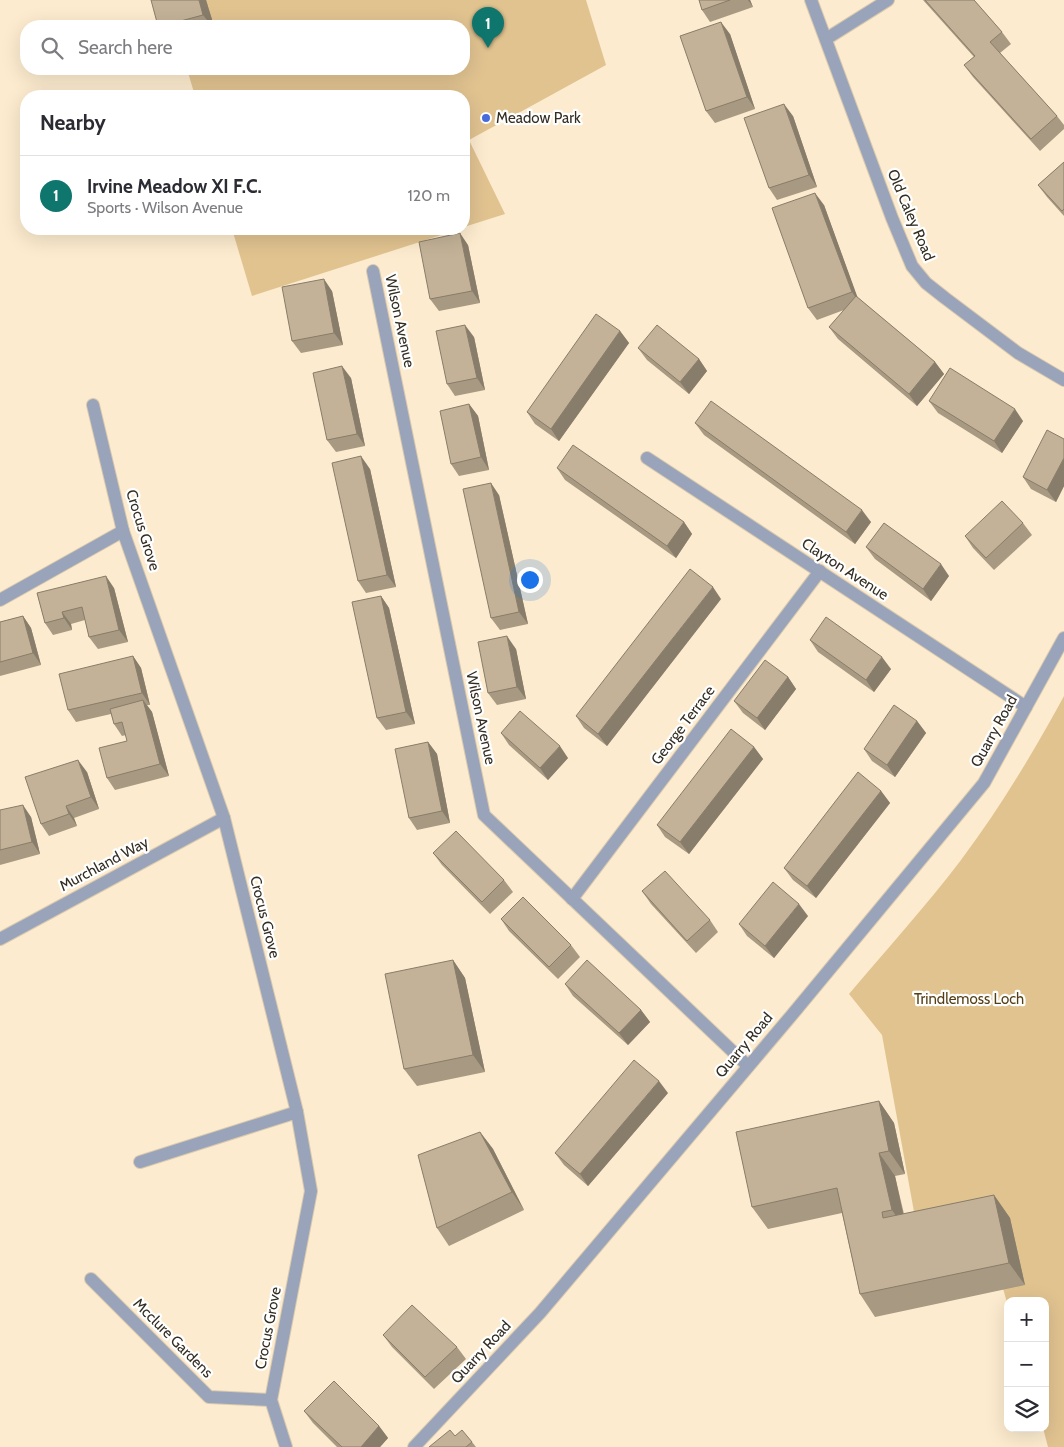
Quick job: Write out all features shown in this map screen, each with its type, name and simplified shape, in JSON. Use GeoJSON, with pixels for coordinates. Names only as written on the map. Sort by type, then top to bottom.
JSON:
{"type":"FeatureCollection","features":[{"type":"Feature","properties":{"kind":"street","name":"Old Caley Road"},"geometry":{"type":"LineString","coordinates":[[811,0],[892,218],[912,266],[926,283],[952,304],[1018,353],[1064,380]]}},
{"type":"Feature","properties":{"kind":"street"},"geometry":{"type":"LineString","coordinates":[[826,40],[888,0]]}},
{"type":"Feature","properties":{"kind":"street","name":"Wilson Avenue"},"geometry":{"type":"LineString","coordinates":[[373,271],[484,815],[748,1066]]}},
{"type":"Feature","properties":{"kind":"street","name":"Crocus Grove"},"geometry":{"type":"LineString","coordinates":[[93,405],[123,532],[224,818],[297,1112],[311,1191],[271,1400],[286,1447]]}},
{"type":"Feature","properties":{"kind":"street","name":"Clayton Avenue"},"geometry":{"type":"LineString","coordinates":[[647,458],[1026,707]]}},
{"type":"Feature","properties":{"kind":"street"},"geometry":{"type":"LineString","coordinates":[[0,600],[123,532]]}},
{"type":"Feature","properties":{"kind":"street","name":"George Terrace"},"geometry":{"type":"LineString","coordinates":[[572,899],[820,572]]}},
{"type":"Feature","properties":{"kind":"street","name":"Quarry Road"},"geometry":{"type":"LineString","coordinates":[[414,1447],[540,1313],[984,783],[1064,638]]}},
{"type":"Feature","properties":{"kind":"street","name":"Murchland Way"},"geometry":{"type":"LineString","coordinates":[[0,939],[224,818]]}},
{"type":"Feature","properties":{"kind":"street"},"geometry":{"type":"LineString","coordinates":[[140,1162],[297,1112]]}},
{"type":"Feature","properties":{"kind":"street","name":"Mcclure Gardens"},"geometry":{"type":"LineString","coordinates":[[91,1279],[209,1397],[271,1400]]}},
{"type":"Feature","properties":{"kind":"green space","name":"Meadow Park"},"geometry":{"type":"Polygon","coordinates":[[[169,0],[586,0],[606,65],[470,139],[470,90],[193,90],[189,75],[470,75],[470,20],[174,20],[169,0]]]}},
{"type":"Feature","properties":{"kind":"green space","name":"Meadow Park"},"geometry":{"type":"Polygon","coordinates":[[[470,142],[505,214],[470,225],[470,142]]]}},
{"type":"Feature","properties":{"kind":"green space"},"geometry":{"type":"Polygon","coordinates":[[[234,235],[441,235],[252,296],[234,235]]]}},
{"type":"Feature","properties":{"kind":"green space","name":"Trindlemoss Loch"},"geometry":{"type":"Polygon","coordinates":[[[1064,696],[1064,1447],[1048,1447],[1044,1432],[1049,1432],[1049,1297],[1005,1297],[996,1264],[922,1256],[882,1035],[849,994],[961,860],[1016,780],[1064,696]]]}},
{"type":"Feature","properties":{"kind":"building"},"geometry":{"type":"Polygon","coordinates":[[[151,0],[199,0],[203,15],[184,20],[156,20],[151,0]]]}},
{"type":"Feature","properties":{"kind":"building"},"geometry":{"type":"Polygon","coordinates":[[[699,0],[730,0],[702,10],[699,0]]]}},
{"type":"Feature","properties":{"kind":"building"},"geometry":{"type":"Polygon","coordinates":[[[925,0],[974,0],[1002,32],[990,42],[1057,116],[1031,139],[964,65],[975,56],[925,0]]]}},
{"type":"Feature","properties":{"kind":"building"},"geometry":{"type":"Polygon","coordinates":[[[721,22],[747,97],[706,111],[680,36],[721,22]]]}},
{"type":"Feature","properties":{"kind":"building"},"geometry":{"type":"Polygon","coordinates":[[[784,104],[809,175],[769,188],[744,118],[784,104]]]}},
{"type":"Feature","properties":{"kind":"building"},"geometry":{"type":"Polygon","coordinates":[[[1064,162],[1064,209],[1062,211],[1038,185],[1064,162]]]}},
{"type":"Feature","properties":{"kind":"building"},"geometry":{"type":"Polygon","coordinates":[[[815,193],[852,292],[808,308],[772,208],[815,193]]]}},
{"type":"Feature","properties":{"kind":"building"},"geometry":{"type":"Polygon","coordinates":[[[451,235],[460,235],[472,291],[430,299],[419,242],[451,235]]]}},
{"type":"Feature","properties":{"kind":"building"},"geometry":{"type":"Polygon","coordinates":[[[324,279],[334,333],[292,341],[282,287],[324,279]]]}},
{"type":"Feature","properties":{"kind":"building"},"geometry":{"type":"Polygon","coordinates":[[[856,296],[935,362],[909,394],[829,327],[856,296]]]}},
{"type":"Feature","properties":{"kind":"building"},"geometry":{"type":"Polygon","coordinates":[[[596,314],[620,331],[551,429],[527,412],[596,314]]]}},
{"type":"Feature","properties":{"kind":"building"},"geometry":{"type":"Polygon","coordinates":[[[465,325],[477,378],[447,384],[436,331],[465,325]]]}},
{"type":"Feature","properties":{"kind":"building"},"geometry":{"type":"Polygon","coordinates":[[[657,325],[699,359],[680,382],[638,348],[657,325]]]}},
{"type":"Feature","properties":{"kind":"building"},"geometry":{"type":"Polygon","coordinates":[[[342,366],[357,434],[327,440],[313,373],[342,366]]]}},
{"type":"Feature","properties":{"kind":"building"},"geometry":{"type":"Polygon","coordinates":[[[950,368],[1015,409],[994,441],[929,401],[950,368]]]}},
{"type":"Feature","properties":{"kind":"building"},"geometry":{"type":"Polygon","coordinates":[[[711,401],[862,510],[846,532],[695,423],[711,401]]]}},
{"type":"Feature","properties":{"kind":"building"},"geometry":{"type":"Polygon","coordinates":[[[469,404],[481,457],[451,464],[440,411],[469,404]]]}},
{"type":"Feature","properties":{"kind":"building"},"geometry":{"type":"Polygon","coordinates":[[[1047,430],[1064,439],[1064,458],[1047,490],[1023,477],[1047,430]]]}},
{"type":"Feature","properties":{"kind":"building"},"geometry":{"type":"Polygon","coordinates":[[[573,445],[684,522],[667,546],[557,468],[573,445]]]}},
{"type":"Feature","properties":{"kind":"building"},"geometry":{"type":"Polygon","coordinates":[[[361,456],[387,575],[358,581],[332,463],[361,456]]]}},
{"type":"Feature","properties":{"kind":"building"},"geometry":{"type":"Polygon","coordinates":[[[491,483],[519,612],[491,618],[463,489],[491,483]]]}},
{"type":"Feature","properties":{"kind":"building"},"geometry":{"type":"Polygon","coordinates":[[[1002,501],[1023,523],[986,558],[965,536],[1002,501]]]}},
{"type":"Feature","properties":{"kind":"building"},"geometry":{"type":"Polygon","coordinates":[[[884,523],[941,564],[923,589],[866,547],[884,523]]]}},
{"type":"Feature","properties":{"kind":"building"},"geometry":{"type":"Polygon","coordinates":[[[690,569],[713,587],[598,734],[576,716],[690,569]]]}},
{"type":"Feature","properties":{"kind":"building"},"geometry":{"type":"Polygon","coordinates":[[[106,576],[119,630],[89,637],[82,607],[62,612],[64,618],[45,623],[37,593],[106,576]]]}},
{"type":"Feature","properties":{"kind":"building"},"geometry":{"type":"Polygon","coordinates":[[[381,596],[406,712],[377,718],[352,602],[381,596]]]}},
{"type":"Feature","properties":{"kind":"building"},"geometry":{"type":"Polygon","coordinates":[[[23,616],[33,653],[0,662],[0,622],[23,616]]]}},
{"type":"Feature","properties":{"kind":"building"},"geometry":{"type":"Polygon","coordinates":[[[826,617],[882,657],[866,680],[810,640],[826,617]]]}},
{"type":"Feature","properties":{"kind":"building"},"geometry":{"type":"Polygon","coordinates":[[[507,636],[517,687],[488,693],[478,642],[507,636]]]}},
{"type":"Feature","properties":{"kind":"building"},"geometry":{"type":"Polygon","coordinates":[[[133,656],[142,693],[68,710],[59,674],[133,656]]]}},
{"type":"Feature","properties":{"kind":"building"},"geometry":{"type":"Polygon","coordinates":[[[765,660],[788,677],[757,718],[734,701],[765,660]]]}},
{"type":"Feature","properties":{"kind":"building"},"geometry":{"type":"Polygon","coordinates":[[[143,700],[160,764],[107,778],[99,748],[127,741],[122,722],[114,724],[110,709],[143,700]]]}},
{"type":"Feature","properties":{"kind":"building"},"geometry":{"type":"Polygon","coordinates":[[[894,705],[917,721],[887,765],[864,749],[894,705]]]}},
{"type":"Feature","properties":{"kind":"building"},"geometry":{"type":"Polygon","coordinates":[[[520,711],[560,746],[540,768],[501,733],[520,711]]]}},
{"type":"Feature","properties":{"kind":"building"},"geometry":{"type":"Polygon","coordinates":[[[731,729],[754,747],[680,842],[657,825],[731,729]]]}},
{"type":"Feature","properties":{"kind":"building"},"geometry":{"type":"Polygon","coordinates":[[[428,742],[442,811],[409,818],[395,749],[428,742]]]}},
{"type":"Feature","properties":{"kind":"building"},"geometry":{"type":"Polygon","coordinates":[[[78,760],[91,797],[66,806],[69,814],[41,824],[25,777],[78,760]]]}},
{"type":"Feature","properties":{"kind":"building"},"geometry":{"type":"Polygon","coordinates":[[[858,772],[881,791],[807,886],[784,868],[858,772]]]}},
{"type":"Feature","properties":{"kind":"building"},"geometry":{"type":"Polygon","coordinates":[[[23,805],[32,842],[0,850],[0,810],[23,805]]]}},
{"type":"Feature","properties":{"kind":"building"},"geometry":{"type":"Polygon","coordinates":[[[456,831],[504,880],[482,902],[433,853],[456,831]]]}},
{"type":"Feature","properties":{"kind":"building"},"geometry":{"type":"Polygon","coordinates":[[[665,871],[710,920],[687,941],[642,891],[665,871]]]}},
{"type":"Feature","properties":{"kind":"building"},"geometry":{"type":"Polygon","coordinates":[[[773,882],[799,904],[765,946],[739,924],[773,882]]]}},
{"type":"Feature","properties":{"kind":"building"},"geometry":{"type":"Polygon","coordinates":[[[523,897],[571,945],[549,967],[501,919],[523,897]]]}},
{"type":"Feature","properties":{"kind":"building"},"geometry":{"type":"Polygon","coordinates":[[[453,960],[473,1055],[404,1069],[385,974],[453,960]]]}},
{"type":"Feature","properties":{"kind":"building"},"geometry":{"type":"Polygon","coordinates":[[[587,960],[641,1010],[619,1033],[565,984],[587,960]]]}},
{"type":"Feature","properties":{"kind":"building"},"geometry":{"type":"Polygon","coordinates":[[[634,1060],[659,1081],[580,1174],[555,1153],[634,1060]]]}},
{"type":"Feature","properties":{"kind":"building"},"geometry":{"type":"Polygon","coordinates":[[[879,1101],[889,1151],[879,1153],[892,1210],[882,1212],[883,1218],[994,1195],[1009,1263],[860,1294],[837,1188],[752,1207],[736,1132],[879,1101]]]}},
{"type":"Feature","properties":{"kind":"building"},"geometry":{"type":"Polygon","coordinates":[[[480,1132],[512,1192],[437,1228],[418,1155],[480,1132]]]}},
{"type":"Feature","properties":{"kind":"building"},"geometry":{"type":"Polygon","coordinates":[[[412,1305],[457,1347],[425,1377],[383,1335],[412,1305]]]}},
{"type":"Feature","properties":{"kind":"building"},"geometry":{"type":"Polygon","coordinates":[[[334,1381],[379,1426],[361,1447],[342,1447],[304,1411],[334,1381]]]}},
{"type":"Feature","properties":{"kind":"building"},"geometry":{"type":"Polygon","coordinates":[[[450,1430],[455,1436],[462,1430],[472,1442],[466,1447],[429,1447],[450,1430]]]}},
{"type":"Feature","properties":{"kind":"place","name":"Irvine Meadow XI F.C."},"geometry":{"type":"Point","coordinates":[488,48]}},
{"type":"Feature","properties":{"kind":"place","name":"Meadow Park"},"geometry":{"type":"Point","coordinates":[486,118]}}]}
